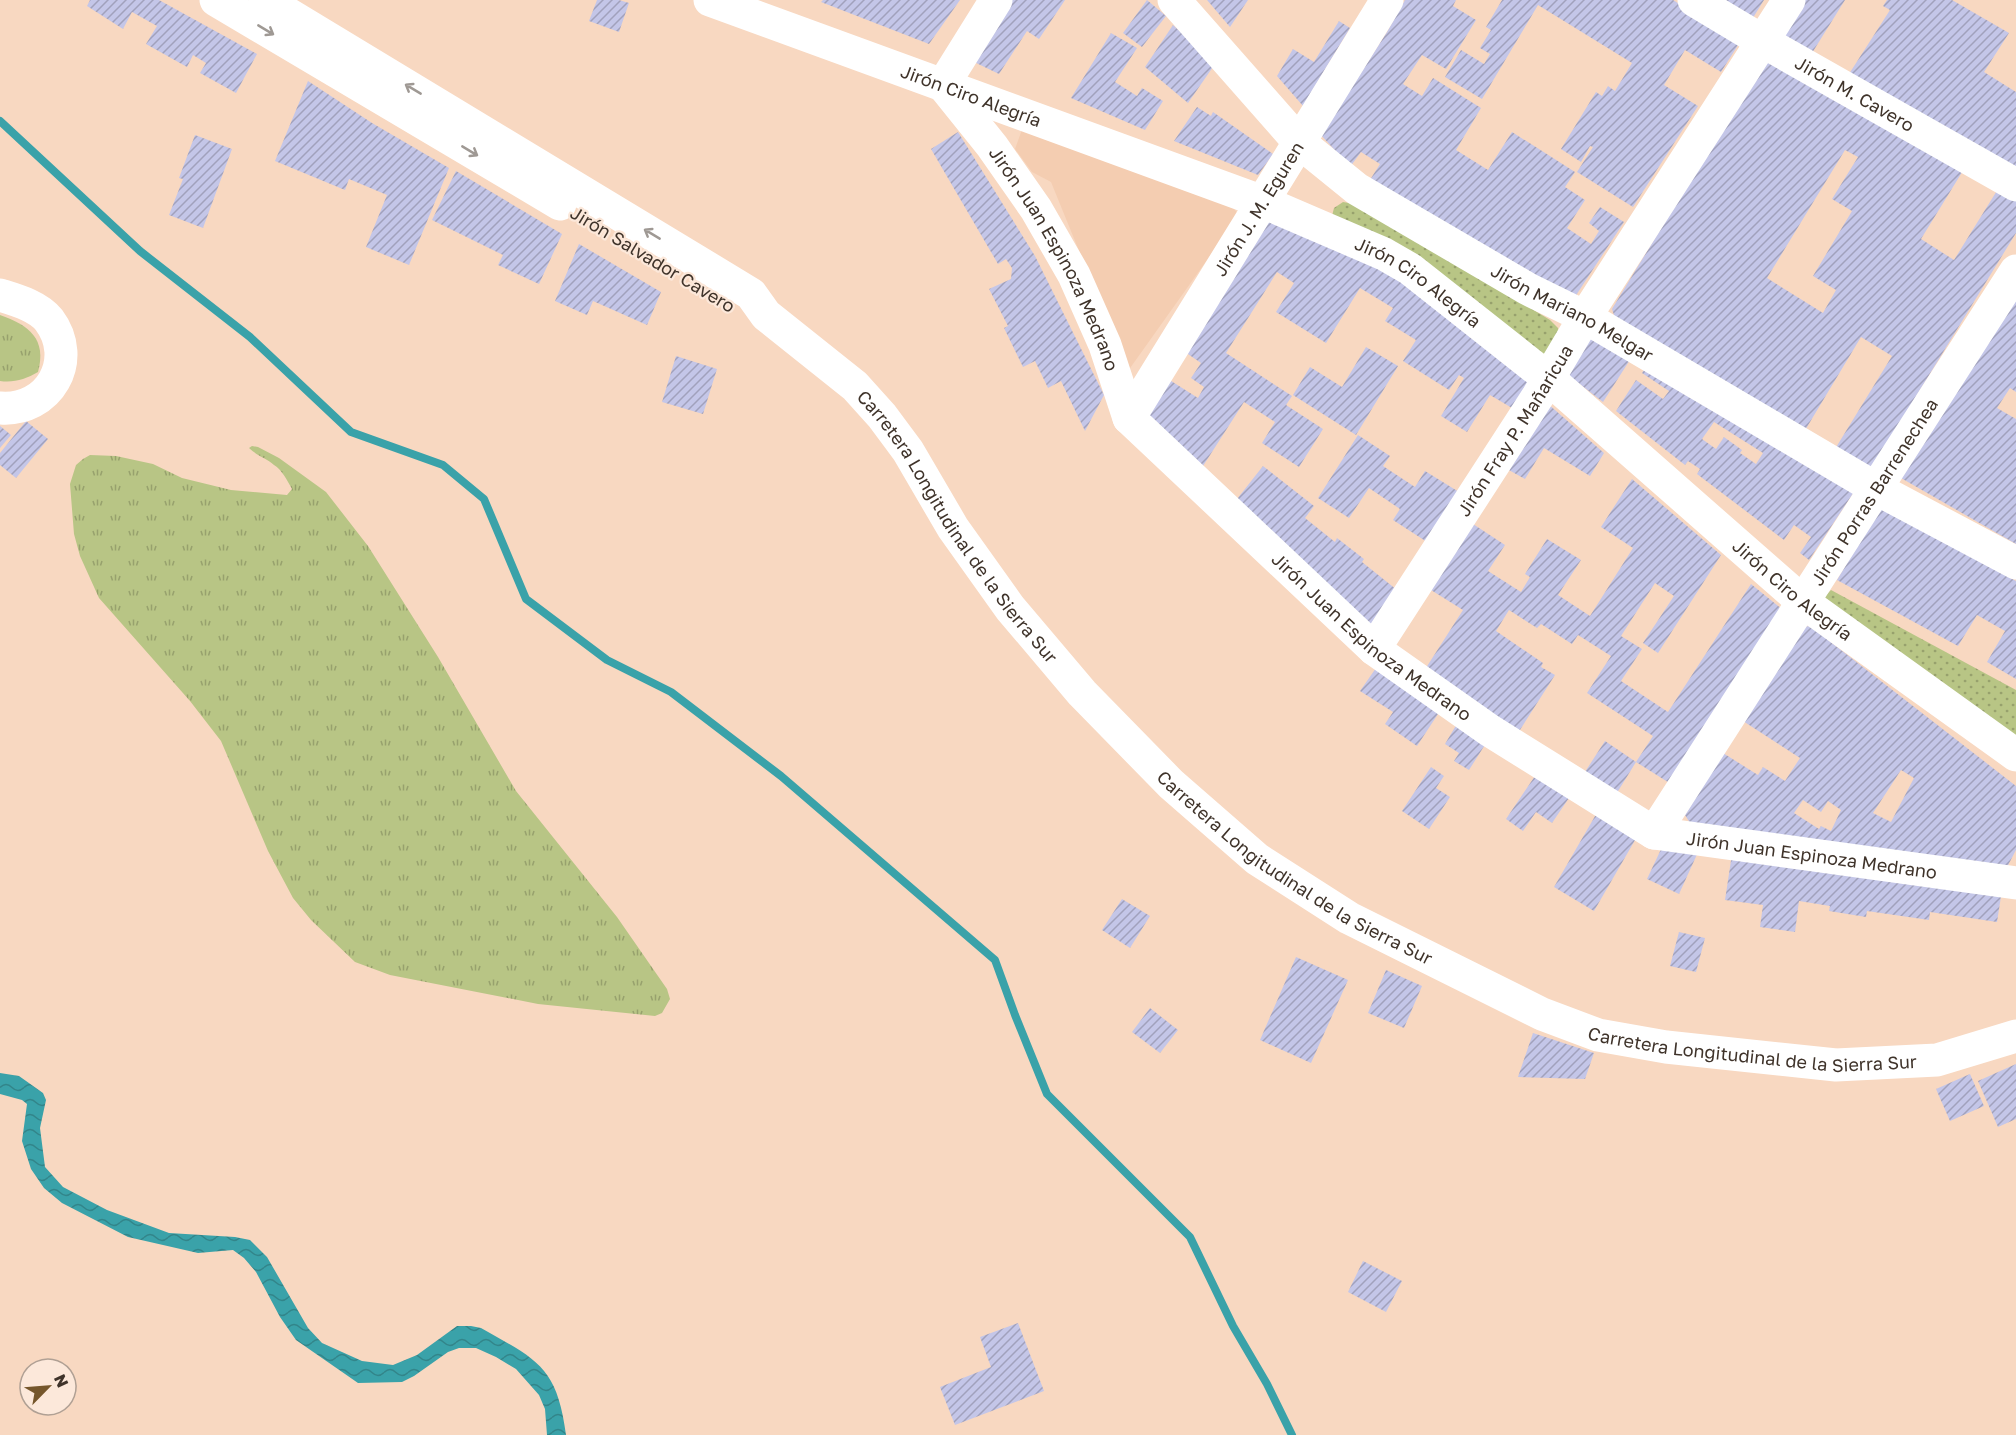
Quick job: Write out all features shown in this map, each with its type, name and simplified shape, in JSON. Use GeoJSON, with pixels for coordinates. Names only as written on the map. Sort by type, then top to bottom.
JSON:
{"type":"FeatureCollection","features":[{"type":"Feature","properties":{"kind":"main road","name":"Jirón Salvador Cavero"},"geometry":{"type":"LineString","coordinates":[[216,0],[437,117],[751,294],[766,315]]}},
{"type":"Feature","properties":{"kind":"main road","name":"Jirón Salvador Cavero"},"geometry":{"type":"LineString","coordinates":[[265,0],[437,117]]}},
{"type":"Feature","properties":{"kind":"main road","name":"Jirón Ciro Alegría"},"geometry":{"type":"LineString","coordinates":[[710,0],[1263,202],[1384,254],[1410,269],[1548,378],[1803,602],[2016,755]]}},
{"type":"Feature","properties":{"kind":"main road"},"geometry":{"type":"LineString","coordinates":[[943,85],[996,0]]}},
{"type":"Feature","properties":{"kind":"main road","name":"Jirón Mariano Melgar"},"geometry":{"type":"LineString","coordinates":[[1174,0],[1299,142],[1357,189],[1528,289],[1585,317],[1876,489],[2016,563]]}},
{"type":"Feature","properties":{"kind":"main road","name":"Jirón J. M. Eguren"},"geometry":{"type":"LineString","coordinates":[[1129,418],[1387,0]]}},
{"type":"Feature","properties":{"kind":"main road","name":"Jirón M. Cavero"},"geometry":{"type":"LineString","coordinates":[[1694,0],[2016,185]]}},
{"type":"Feature","properties":{"kind":"main road","name":"Jirón Fray P. Mañaricua"},"geometry":{"type":"LineString","coordinates":[[1374,649],[1789,0]]}},
{"type":"Feature","properties":{"kind":"main road","name":"Jirón Juan Espinoza Medrano"},"geometry":{"type":"LineString","coordinates":[[943,85],[992,146],[1036,209],[1074,275],[1105,345],[1129,418],[1374,649],[1489,730],[1654,833],[2016,883]]}},
{"type":"Feature","properties":{"kind":"main road","name":"Jirón Porras Barrenechea"},"geometry":{"type":"LineString","coordinates":[[1654,833],[2016,271]]}},
{"type":"Feature","properties":{"kind":"main road"},"geometry":{"type":"LineString","coordinates":[[0,295],[36,309],[49,320],[59,341],[61,353],[60,369],[48,390],[33,403],[19,408],[0,408]]}},
{"type":"Feature","properties":{"kind":"main road","name":"Carretera Longitudinal de la Sierra Sur"},"geometry":{"type":"LineString","coordinates":[[766,315],[855,386],[882,416],[908,451],[953,528],[1010,608],[1082,693],[1171,784],[1257,859],[1349,918],[1542,1014],[1598,1035],[1666,1047],[1836,1065],[1937,1060],[2016,1036]]}},
{"type":"Feature","properties":{"kind":"shaded area"},"geometry":{"type":"Polygon","coordinates":[[[1024,124],[1230,204],[1239,215],[1128,371],[1051,182],[1032,172],[1015,149],[1024,124]]]}},
{"type":"Feature","properties":{"kind":"green space"},"geometry":{"type":"Polygon","coordinates":[[[1343,202],[1355,204],[1550,320],[1558,328],[1560,339],[1542,356],[1332,216],[1334,208],[1343,202]]]}},
{"type":"Feature","properties":{"kind":"green space"},"geometry":{"type":"Polygon","coordinates":[[[0,315],[19,323],[38,342],[40,360],[38,372],[20,380],[0,381],[0,315]]]}},
{"type":"Feature","properties":{"kind":"green space"},"geometry":{"type":"Polygon","coordinates":[[[252,446],[279,458],[326,492],[368,546],[438,657],[516,791],[617,917],[667,989],[670,999],[662,1013],[655,1016],[538,1004],[390,975],[355,962],[311,920],[293,898],[268,851],[221,741],[190,701],[99,598],[80,556],[74,534],[70,484],[76,465],[90,455],[116,456],[153,464],[182,478],[231,490],[287,495],[292,489],[284,476],[277,467],[249,448],[252,446]]]}},
{"type":"Feature","properties":{"kind":"green space"},"geometry":{"type":"Polygon","coordinates":[[[1831,590],[2016,690],[2016,746],[1820,601],[1831,590]]]}},
{"type":"Feature","properties":{"kind":"water"},"geometry":{"type":"Polygon","coordinates":[[[0,1073],[19,1076],[43,1093],[46,1100],[40,1128],[45,1167],[63,1187],[107,1210],[169,1233],[250,1240],[267,1257],[308,1328],[322,1343],[362,1361],[393,1365],[417,1355],[457,1326],[481,1328],[530,1358],[550,1379],[557,1394],[566,1435],[547,1435],[545,1409],[539,1395],[516,1369],[496,1357],[476,1348],[459,1348],[448,1352],[402,1382],[358,1383],[296,1340],[280,1317],[256,1272],[244,1258],[233,1250],[198,1253],[128,1237],[62,1203],[44,1188],[31,1169],[22,1141],[27,1104],[22,1100],[0,1094],[0,1073]]]}},
{"type":"Feature","properties":{"kind":"building"},"geometry":{"type":"Polygon","coordinates":[[[90,0],[159,0],[257,54],[236,93],[200,73],[206,63],[193,55],[187,67],[146,44],[157,26],[132,12],[123,29],[87,6],[90,0]]]}},
{"type":"Feature","properties":{"kind":"building"},"geometry":{"type":"Polygon","coordinates":[[[597,0],[619,0],[629,3],[619,32],[589,21],[597,0]]]}},
{"type":"Feature","properties":{"kind":"building"},"geometry":{"type":"Polygon","coordinates":[[[823,0],[960,0],[929,44],[821,2],[823,0]]]}},
{"type":"Feature","properties":{"kind":"building"},"geometry":{"type":"Polygon","coordinates":[[[1011,0],[1065,0],[1039,39],[1027,31],[999,74],[970,60],[1011,0]]]}},
{"type":"Feature","properties":{"kind":"building"},"geometry":{"type":"Polygon","coordinates":[[[1147,0],[1166,16],[1142,47],[1123,33],[1147,0]]]}},
{"type":"Feature","properties":{"kind":"building"},"geometry":{"type":"Polygon","coordinates":[[[1207,0],[1248,0],[1230,27],[1207,0]]]}},
{"type":"Feature","properties":{"kind":"building"},"geometry":{"type":"Polygon","coordinates":[[[1405,0],[1456,0],[1453,6],[1476,20],[1446,69],[1422,55],[1403,84],[1422,96],[1433,78],[1481,108],[1456,150],[1488,170],[1512,132],[1575,172],[1565,187],[1585,200],[1567,228],[1591,244],[1599,231],[1589,223],[1600,207],[1624,222],[1571,303],[1368,183],[1380,164],[1361,152],[1350,167],[1321,135],[1405,0]]]}},
{"type":"Feature","properties":{"kind":"building"},"geometry":{"type":"Polygon","coordinates":[[[1502,0],[1673,0],[1740,42],[1721,72],[1685,50],[1664,85],[1698,106],[1633,207],[1577,172],[1593,147],[1590,146],[1581,162],[1561,149],[1596,92],[1602,96],[1608,86],[1615,91],[1632,63],[1538,5],[1482,99],[1445,77],[1461,50],[1484,64],[1490,54],[1480,48],[1491,30],[1486,27],[1502,0]]]}},
{"type":"Feature","properties":{"kind":"building"},"geometry":{"type":"Polygon","coordinates":[[[1717,0],[1764,0],[1751,21],[1717,0]]]}},
{"type":"Feature","properties":{"kind":"building"},"geometry":{"type":"Polygon","coordinates":[[[1800,0],[1845,0],[1812,53],[1779,34],[1800,0]]]}},
{"type":"Feature","properties":{"kind":"building"},"geometry":{"type":"Polygon","coordinates":[[[1887,0],[1952,0],[2009,33],[1984,72],[2016,92],[2016,170],[1849,74],[1890,10],[1883,6],[1887,0]]]}},
{"type":"Feature","properties":{"kind":"building"},"geometry":{"type":"Polygon","coordinates":[[[1339,21],[1350,28],[1303,106],[1277,76],[1293,49],[1314,62],[1339,21]]]}},
{"type":"Feature","properties":{"kind":"building"},"geometry":{"type":"Polygon","coordinates":[[[1173,25],[1215,64],[1188,103],[1145,67],[1173,25]]]}},
{"type":"Feature","properties":{"kind":"building"},"geometry":{"type":"Polygon","coordinates":[[[1111,33],[1137,48],[1115,82],[1137,96],[1142,88],[1163,101],[1145,130],[1071,98],[1111,33]]]}},
{"type":"Feature","properties":{"kind":"building"},"geometry":{"type":"Polygon","coordinates":[[[1767,54],[1964,169],[1921,239],[1954,260],[1998,189],[2016,200],[2016,233],[1871,470],[1835,449],[1892,356],[1861,337],[1804,432],[1617,324],[1612,309],[1767,54]],[[1845,150],[1767,278],[1823,313],[1836,290],[1813,276],[1852,211],[1832,199],[1858,157],[1845,150]]]}},
{"type":"Feature","properties":{"kind":"building"},"geometry":{"type":"Polygon","coordinates":[[[308,81],[372,123],[449,168],[409,265],[366,247],[387,195],[349,179],[345,190],[275,161],[308,81]]]}},
{"type":"Feature","properties":{"kind":"building"},"geometry":{"type":"Polygon","coordinates":[[[1197,107],[1211,116],[1213,112],[1273,154],[1258,175],[1174,141],[1197,107]]]}},
{"type":"Feature","properties":{"kind":"building"},"geometry":{"type":"Polygon","coordinates":[[[958,132],[1035,256],[1104,395],[1085,431],[1061,381],[1048,388],[1035,361],[1023,367],[1004,328],[1008,326],[989,289],[1011,279],[1012,268],[1006,259],[998,264],[931,149],[958,132]]]}},
{"type":"Feature","properties":{"kind":"building"},"geometry":{"type":"Polygon","coordinates":[[[195,135],[232,149],[203,228],[169,215],[183,179],[179,178],[195,135]]]}},
{"type":"Feature","properties":{"kind":"building"},"geometry":{"type":"Polygon","coordinates":[[[456,171],[562,234],[539,284],[498,265],[503,255],[432,220],[456,171]]]}},
{"type":"Feature","properties":{"kind":"building"},"geometry":{"type":"Polygon","coordinates":[[[1270,218],[1377,260],[1530,379],[1512,408],[1490,395],[1467,432],[1441,416],[1464,378],[1459,375],[1449,390],[1403,361],[1416,340],[1385,321],[1393,308],[1360,288],[1326,343],[1276,312],[1294,283],[1277,272],[1226,353],[1292,396],[1286,405],[1323,429],[1299,467],[1262,443],[1275,422],[1244,402],[1203,466],[1147,413],[1168,379],[1198,398],[1204,387],[1191,378],[1201,363],[1185,352],[1270,218]]]}},
{"type":"Feature","properties":{"kind":"building"},"geometry":{"type":"Polygon","coordinates":[[[579,244],[661,292],[647,325],[593,301],[587,315],[555,301],[579,244]]]}},
{"type":"Feature","properties":{"kind":"building"},"geometry":{"type":"Polygon","coordinates":[[[2016,278],[2016,392],[2010,388],[1997,408],[2016,419],[2016,544],[1894,474],[2016,278]]]}},
{"type":"Feature","properties":{"kind":"building"},"geometry":{"type":"Polygon","coordinates":[[[1593,326],[1635,352],[1603,402],[1564,372],[1593,326]]]}},
{"type":"Feature","properties":{"kind":"building"},"geometry":{"type":"Polygon","coordinates":[[[1366,347],[1398,366],[1356,435],[1293,395],[1310,367],[1342,387],[1366,347]]]}},
{"type":"Feature","properties":{"kind":"building"},"geometry":{"type":"Polygon","coordinates":[[[676,356],[717,369],[703,414],[662,402],[676,356]]]}},
{"type":"Feature","properties":{"kind":"building"},"geometry":{"type":"Polygon","coordinates":[[[1650,361],[1856,489],[1809,560],[1800,553],[1811,537],[1794,525],[1784,540],[1697,474],[1700,469],[1688,461],[1685,465],[1616,411],[1636,380],[1663,399],[1669,391],[1642,373],[1650,361]],[[1714,422],[1702,439],[1716,449],[1724,437],[1742,450],[1740,453],[1756,464],[1763,453],[1714,422]]]}},
{"type":"Feature","properties":{"kind":"building"},"geometry":{"type":"Polygon","coordinates":[[[1547,403],[1604,453],[1590,476],[1544,448],[1525,479],[1507,469],[1547,403]]]}},
{"type":"Feature","properties":{"kind":"building"},"geometry":{"type":"Polygon","coordinates":[[[26,421],[48,439],[16,478],[0,465],[0,453],[26,421]]]}},
{"type":"Feature","properties":{"kind":"building"},"geometry":{"type":"Polygon","coordinates":[[[0,426],[11,435],[0,448],[0,426]]]}},
{"type":"Feature","properties":{"kind":"building"},"geometry":{"type":"Polygon","coordinates":[[[1358,435],[1390,456],[1383,466],[1415,487],[1425,471],[1459,492],[1427,542],[1393,520],[1400,509],[1369,488],[1349,518],[1318,498],[1358,435]]]}},
{"type":"Feature","properties":{"kind":"building"},"geometry":{"type":"Polygon","coordinates":[[[1263,466],[1314,506],[1305,518],[1335,542],[1337,538],[1364,559],[1362,562],[1397,590],[1373,628],[1237,499],[1263,466]]]}},
{"type":"Feature","properties":{"kind":"building"},"geometry":{"type":"Polygon","coordinates":[[[1632,479],[1721,555],[1658,653],[1643,643],[1674,596],[1655,583],[1621,636],[1642,649],[1621,681],[1668,712],[1751,584],[1783,610],[1671,784],[1636,762],[1653,736],[1587,693],[1611,656],[1578,635],[1572,644],[1541,624],[1537,628],[1509,610],[1496,631],[1543,663],[1541,667],[1555,675],[1518,733],[1424,671],[1463,610],[1431,590],[1473,524],[1505,545],[1488,571],[1521,592],[1530,577],[1525,574],[1547,539],[1581,560],[1558,595],[1590,616],[1633,548],[1601,527],[1632,479]]]}},
{"type":"Feature","properties":{"kind":"building"},"geometry":{"type":"Polygon","coordinates":[[[1880,507],[2016,581],[2016,679],[1987,662],[2005,631],[1977,615],[1958,646],[1837,580],[1880,507]]]}},
{"type":"Feature","properties":{"kind":"building"},"geometry":{"type":"Polygon","coordinates":[[[1810,626],[2016,786],[2016,850],[2005,871],[1692,826],[1685,815],[1723,753],[1758,775],[1763,767],[1785,781],[1800,758],[1743,721],[1801,627],[1810,626]],[[1901,770],[1873,813],[1891,822],[1914,778],[1901,770]],[[1803,800],[1794,813],[1819,829],[1821,826],[1831,831],[1841,810],[1828,801],[1821,812],[1803,800]]]}},
{"type":"Feature","properties":{"kind":"building"},"geometry":{"type":"Polygon","coordinates":[[[1376,668],[1440,711],[1417,746],[1385,724],[1393,712],[1360,691],[1376,668]]]}},
{"type":"Feature","properties":{"kind":"building"},"geometry":{"type":"Polygon","coordinates":[[[1458,722],[1488,740],[1469,770],[1454,761],[1459,753],[1445,744],[1458,722]]]}},
{"type":"Feature","properties":{"kind":"building"},"geometry":{"type":"Polygon","coordinates":[[[1605,741],[1636,762],[1615,796],[1583,775],[1605,741]]]}},
{"type":"Feature","properties":{"kind":"building"},"geometry":{"type":"Polygon","coordinates":[[[1431,767],[1444,776],[1436,788],[1450,797],[1429,829],[1402,811],[1431,767]]]}},
{"type":"Feature","properties":{"kind":"building"},"geometry":{"type":"Polygon","coordinates":[[[1537,773],[1571,795],[1552,823],[1536,812],[1523,831],[1506,819],[1537,773]]]}},
{"type":"Feature","properties":{"kind":"building"},"geometry":{"type":"Polygon","coordinates":[[[1598,811],[1638,835],[1594,911],[1554,887],[1598,811]]]}},
{"type":"Feature","properties":{"kind":"building"},"geometry":{"type":"Polygon","coordinates":[[[1663,845],[1699,850],[1679,894],[1647,879],[1663,845]]]}},
{"type":"Feature","properties":{"kind":"building"},"geometry":{"type":"Polygon","coordinates":[[[1732,854],[2002,890],[1997,922],[1930,912],[1929,920],[1867,911],[1866,917],[1829,911],[1830,906],[1799,901],[1795,932],[1760,927],[1763,905],[1725,900],[1732,854]]]}},
{"type":"Feature","properties":{"kind":"building"},"geometry":{"type":"Polygon","coordinates":[[[1122,899],[1150,916],[1130,948],[1102,930],[1122,899]]]}},
{"type":"Feature","properties":{"kind":"building"},"geometry":{"type":"Polygon","coordinates":[[[1679,932],[1705,938],[1696,972],[1670,966],[1679,932]]]}},
{"type":"Feature","properties":{"kind":"building"},"geometry":{"type":"Polygon","coordinates":[[[1296,957],[1348,980],[1311,1063],[1260,1040],[1296,957]]]}},
{"type":"Feature","properties":{"kind":"building"},"geometry":{"type":"Polygon","coordinates":[[[1386,970],[1422,986],[1404,1028],[1368,1013],[1386,970]]]}},
{"type":"Feature","properties":{"kind":"building"},"geometry":{"type":"Polygon","coordinates":[[[1150,1008],[1178,1030],[1160,1053],[1132,1032],[1150,1008]]]}},
{"type":"Feature","properties":{"kind":"building"},"geometry":{"type":"Polygon","coordinates":[[[1533,1033],[1594,1053],[1585,1079],[1518,1077],[1533,1033]]]}},
{"type":"Feature","properties":{"kind":"building"},"geometry":{"type":"Polygon","coordinates":[[[2016,1064],[2016,1119],[1998,1127],[1978,1081],[2016,1064]]]}},
{"type":"Feature","properties":{"kind":"building"},"geometry":{"type":"Polygon","coordinates":[[[1970,1074],[1984,1106],[1950,1121],[1936,1089],[1970,1074]]]}},
{"type":"Feature","properties":{"kind":"building"},"geometry":{"type":"Polygon","coordinates":[[[1363,1261],[1402,1281],[1386,1312],[1348,1292],[1363,1261]]]}},
{"type":"Feature","properties":{"kind":"building"},"geometry":{"type":"Polygon","coordinates":[[[1018,1323],[1044,1391],[955,1425],[940,1387],[991,1367],[980,1337],[1018,1323]]]}},
{"type":"Feature","properties":{"kind":"waterway"},"geometry":{"type":"LineString","coordinates":[[0,121],[140,251],[250,337],[351,432],[443,465],[484,499],[526,599],[607,660],[671,692],[781,776],[995,960],[1047,1094],[1190,1237],[1233,1326],[1267,1384],[1292,1435]]}}]}
